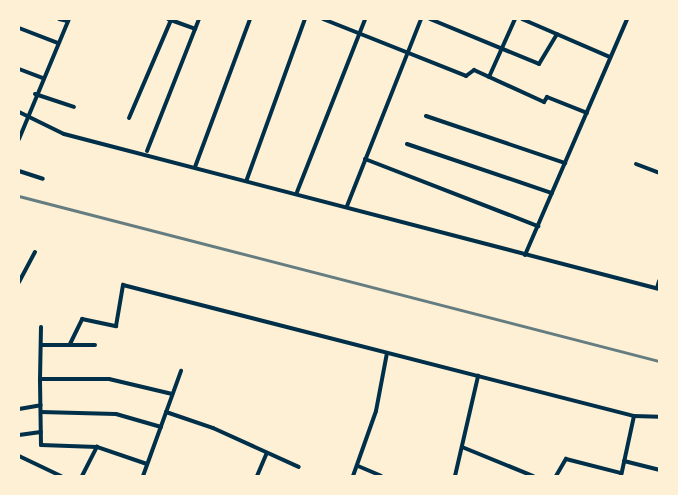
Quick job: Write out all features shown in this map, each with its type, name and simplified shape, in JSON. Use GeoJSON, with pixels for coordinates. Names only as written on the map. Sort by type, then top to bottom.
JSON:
{"type":"FeatureCollection","features":[{"type":"Feature","properties":{"kind":"street"},"geometry":{"type":"LineString","coordinates":[[19,139],[26,115],[68,20],[59,19]]}},
{"type":"Feature","properties":{"kind":"street"},"geometry":{"type":"LineString","coordinates":[[129,118],[169,19],[194,29]]}},
{"type":"Feature","properties":{"kind":"street"},"geometry":{"type":"LineString","coordinates":[[147,151],[199,19]]}},
{"type":"Feature","properties":{"kind":"street"},"geometry":{"type":"LineString","coordinates":[[196,167],[250,19]]}},
{"type":"Feature","properties":{"kind":"street"},"geometry":{"type":"LineString","coordinates":[[247,179],[305,19]]}},
{"type":"Feature","properties":{"kind":"street"},"geometry":{"type":"LineString","coordinates":[[323,19],[359,34],[408,50],[466,76],[474,70],[544,102],[547,97],[587,113]]}},
{"type":"Feature","properties":{"kind":"street"},"geometry":{"type":"LineString","coordinates":[[297,192],[365,19]]}},
{"type":"Feature","properties":{"kind":"street"},"geometry":{"type":"LineString","coordinates":[[347,206],[421,19]]}},
{"type":"Feature","properties":{"kind":"street"},"geometry":{"type":"LineString","coordinates":[[430,19],[539,64],[557,34]]}},
{"type":"Feature","properties":{"kind":"street"},"geometry":{"type":"LineString","coordinates":[[489,77],[515,19]]}},
{"type":"Feature","properties":{"kind":"street"},"geometry":{"type":"LineString","coordinates":[[522,19],[610,57]]}},
{"type":"Feature","properties":{"kind":"street"},"geometry":{"type":"LineString","coordinates":[[525,255],[627,19]]}},
{"type":"Feature","properties":{"kind":"street"},"geometry":{"type":"LineString","coordinates":[[19,28],[58,43]]}},
{"type":"Feature","properties":{"kind":"street"},"geometry":{"type":"LineString","coordinates":[[19,68],[42,78]]}},
{"type":"Feature","properties":{"kind":"street"},"geometry":{"type":"LineString","coordinates":[[35,94],[74,106]]}},
{"type":"Feature","properties":{"kind":"street"},"geometry":{"type":"LineString","coordinates":[[19,112],[64,134],[247,179],[525,255],[658,288],[659,280]]}},
{"type":"Feature","properties":{"kind":"street"},"geometry":{"type":"LineString","coordinates":[[426,116],[565,163]]}},
{"type":"Feature","properties":{"kind":"street"},"geometry":{"type":"LineString","coordinates":[[407,144],[552,193]]}},
{"type":"Feature","properties":{"kind":"street"},"geometry":{"type":"LineString","coordinates":[[365,159],[538,226]]}},
{"type":"Feature","properties":{"kind":"street"},"geometry":{"type":"LineString","coordinates":[[636,164],[659,173]]}},
{"type":"Feature","properties":{"kind":"street"},"geometry":{"type":"LineString","coordinates":[[19,172],[43,178]]}},
{"type":"Feature","properties":{"kind":"street"},"geometry":{"type":"LineString","coordinates":[[19,282],[35,252]]}},
{"type":"Feature","properties":{"kind":"street"},"geometry":{"type":"LineString","coordinates":[[70,344],[82,319],[116,326],[123,285],[634,416],[659,417]]}},
{"type":"Feature","properties":{"kind":"street"},"geometry":{"type":"LineString","coordinates":[[41,327],[41,445],[96,447],[147,464]]}},
{"type":"Feature","properties":{"kind":"street"},"geometry":{"type":"LineString","coordinates":[[41,345],[95,345]]}},
{"type":"Feature","properties":{"kind":"street"},"geometry":{"type":"LineString","coordinates":[[353,476],[376,411],[387,353]]}},
{"type":"Feature","properties":{"kind":"street"},"geometry":{"type":"LineString","coordinates":[[143,476],[181,372]]}},
{"type":"Feature","properties":{"kind":"street"},"geometry":{"type":"LineString","coordinates":[[455,476],[478,376]]}},
{"type":"Feature","properties":{"kind":"street"},"geometry":{"type":"LineString","coordinates":[[40,379],[109,379],[172,394]]}},
{"type":"Feature","properties":{"kind":"street"},"geometry":{"type":"LineString","coordinates":[[19,409],[41,405]]}},
{"type":"Feature","properties":{"kind":"street"},"geometry":{"type":"LineString","coordinates":[[41,412],[116,414],[161,426]]}},
{"type":"Feature","properties":{"kind":"street"},"geometry":{"type":"LineString","coordinates":[[166,412],[299,467]]}},
{"type":"Feature","properties":{"kind":"street"},"geometry":{"type":"LineString","coordinates":[[556,476],[566,458],[622,475],[634,416]]}},
{"type":"Feature","properties":{"kind":"street"},"geometry":{"type":"LineString","coordinates":[[19,435],[41,432]]}},
{"type":"Feature","properties":{"kind":"street"},"geometry":{"type":"LineString","coordinates":[[82,476],[96,447]]}},
{"type":"Feature","properties":{"kind":"street"},"geometry":{"type":"LineString","coordinates":[[462,447],[533,476]]}},
{"type":"Feature","properties":{"kind":"street"},"geometry":{"type":"LineString","coordinates":[[257,476],[267,453]]}},
{"type":"Feature","properties":{"kind":"street"},"geometry":{"type":"LineString","coordinates":[[19,456],[61,476]]}},
{"type":"Feature","properties":{"kind":"street"},"geometry":{"type":"LineString","coordinates":[[624,461],[659,470]]}},
{"type":"Feature","properties":{"kind":"street"},"geometry":{"type":"LineString","coordinates":[[358,466],[381,476]]}},
{"type":"Feature","properties":{"kind":"railway"},"geometry":{"type":"LineString","coordinates":[[19,196],[659,361]]}}]}
